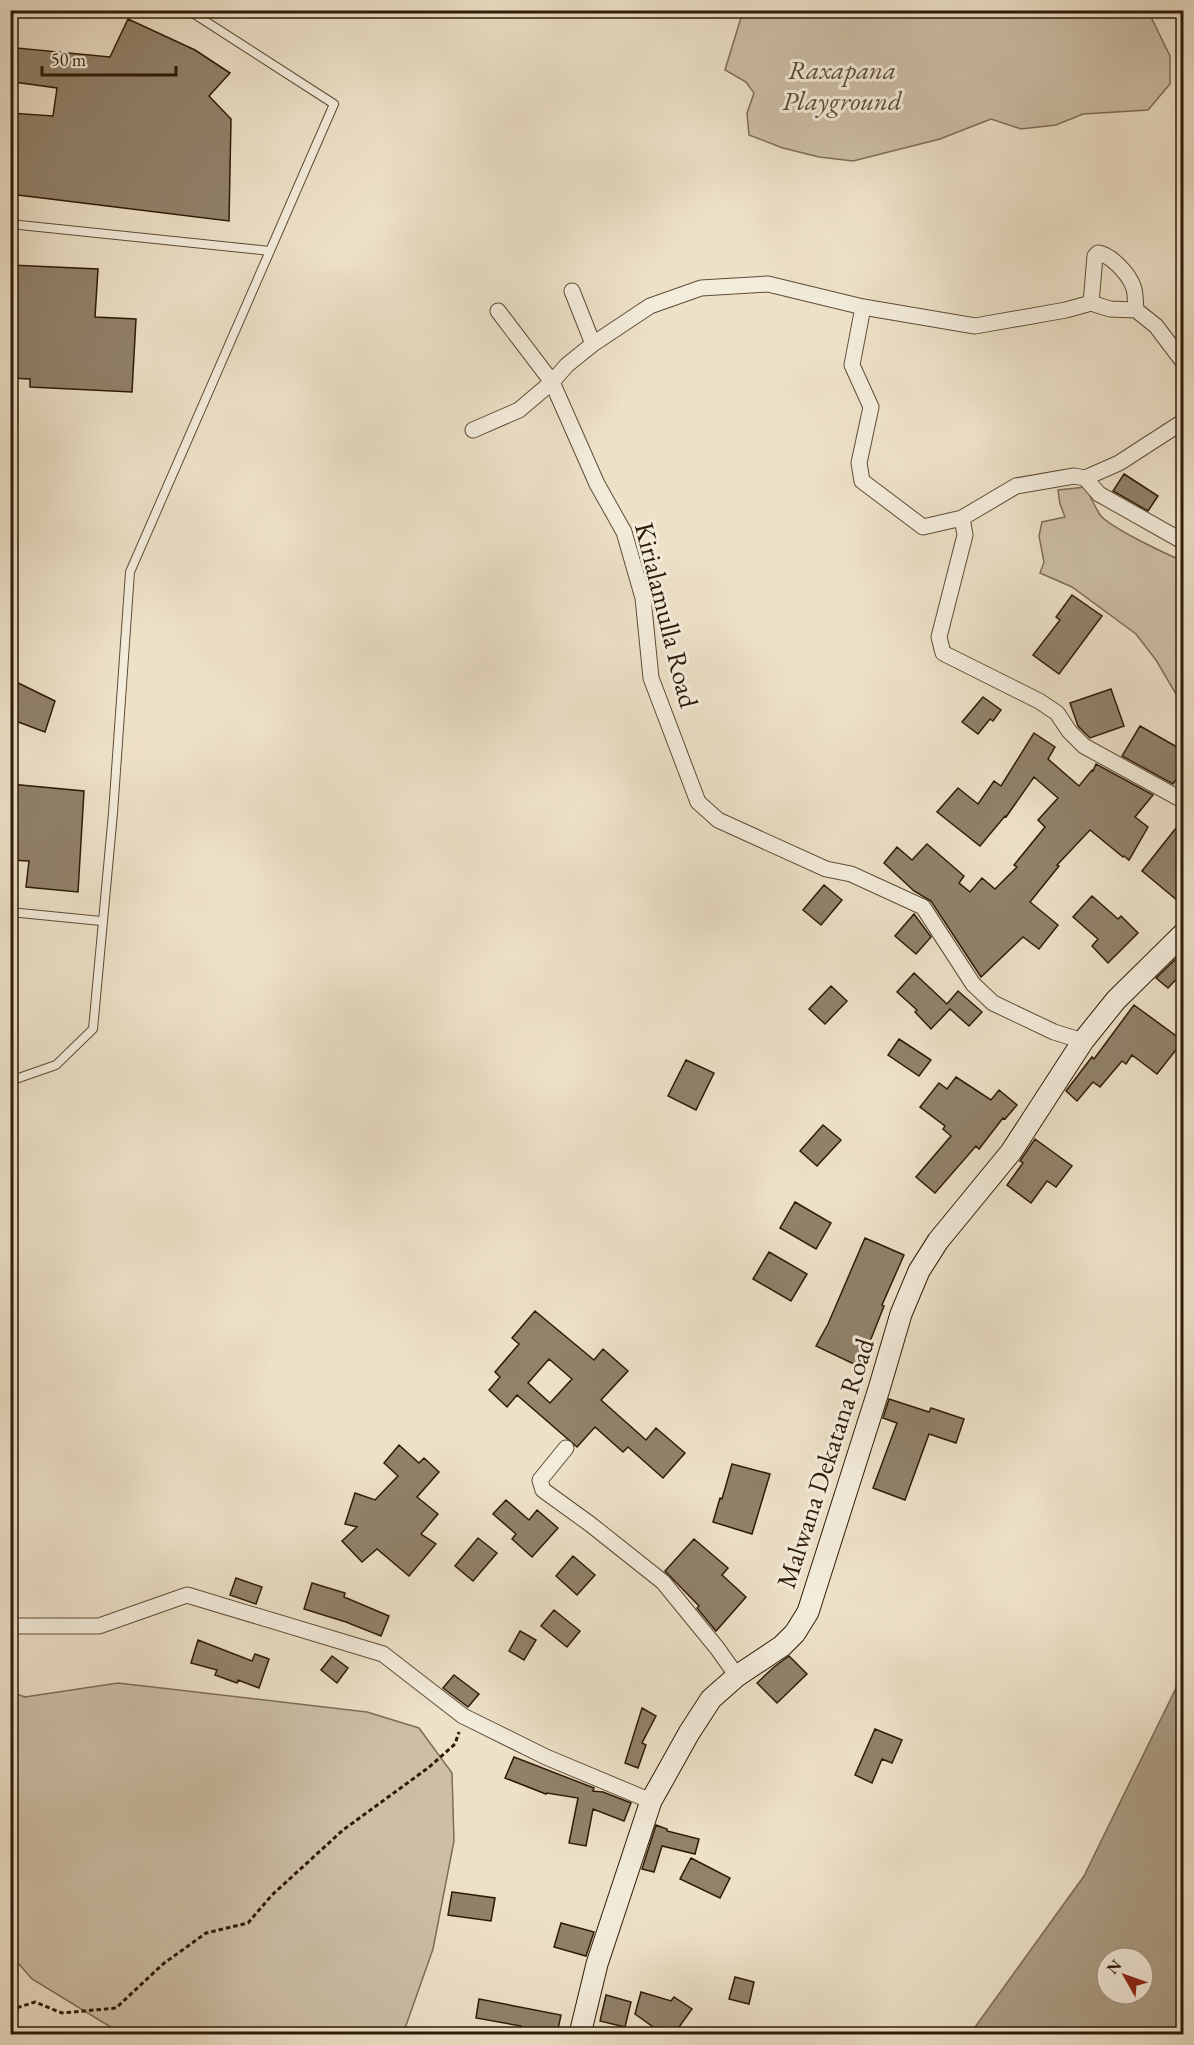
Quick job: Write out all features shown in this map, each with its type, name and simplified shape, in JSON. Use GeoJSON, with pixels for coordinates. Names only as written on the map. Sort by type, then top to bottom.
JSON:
{"type":"FeatureCollection","features":[{"type":"Feature","properties":{"kind":"main road","name":"Malwana Dekatana Road"},"geometry":{"type":"LineString","coordinates":[[580,2034],[597,1964],[651,1801],[711,1699],[737,1676],[782,1646],[795,1633],[808,1612],[901,1314],[919,1271],[938,1241],[1011,1152],[1083,1041],[1116,1000],[1184,933]]}},
{"type":"Feature","properties":{"kind":"street"},"geometry":{"type":"LineString","coordinates":[[1090,303],[1095,255],[1098,252],[1104,254],[1122,269],[1134,286],[1136,310]]}},
{"type":"Feature","properties":{"kind":"street"},"geometry":{"type":"LineString","coordinates":[[474,430],[519,410],[593,344],[650,306],[701,288],[768,284],[863,307],[975,326],[1066,310],[1090,303],[1110,309],[1136,310],[1156,327],[1184,363]]}},
{"type":"Feature","properties":{"kind":"street"},"geometry":{"type":"LineString","coordinates":[[572,291],[593,344]]}},
{"type":"Feature","properties":{"kind":"street"},"geometry":{"type":"LineString","coordinates":[[863,307],[852,365],[871,407],[859,463],[862,481],[923,527],[962,518],[1016,486],[1074,476],[1085,478],[1119,463],[1184,421]]}},
{"type":"Feature","properties":{"kind":"street","name":"Kirialamulla Road"},"geometry":{"type":"LineString","coordinates":[[498,311],[552,382],[597,484],[624,532],[642,598],[651,678],[698,802],[718,820],[825,869],[851,874],[923,907],[973,984],[993,1003],[1054,1032],[1083,1041]]}},
{"type":"Feature","properties":{"kind":"street"},"geometry":{"type":"LineString","coordinates":[[1085,478],[1098,494],[1184,542]]}},
{"type":"Feature","properties":{"kind":"street"},"geometry":{"type":"LineString","coordinates":[[962,518],[965,535],[939,637],[943,653],[1039,701],[1057,713],[1069,731],[1084,746],[1184,801]]}},
{"type":"Feature","properties":{"kind":"street"},"geometry":{"type":"LineString","coordinates":[[566,1448],[540,1480],[543,1490],[663,1582],[737,1676]]}},
{"type":"Feature","properties":{"kind":"street"},"geometry":{"type":"LineString","coordinates":[[10,1626],[99,1626],[187,1595],[383,1654],[463,1716],[546,1757],[651,1801]]}},
{"type":"Feature","properties":{"kind":"lane"},"geometry":{"type":"LineString","coordinates":[[10,1081],[56,1065],[93,1029],[101,921],[113,813],[130,572],[334,104],[188,10]]}},
{"type":"Feature","properties":{"kind":"lane"},"geometry":{"type":"LineString","coordinates":[[10,224],[270,251]]}},
{"type":"Feature","properties":{"kind":"lane"},"geometry":{"type":"LineString","coordinates":[[10,912],[101,921]]}},
{"type":"Feature","properties":{"kind":"path"},"geometry":{"type":"LineString","coordinates":[[10,2010],[35,2002],[62,2013],[116,2008],[163,1964],[206,1933],[248,1923],[272,1895],[343,1830],[428,1768],[455,1744],[463,1716]]}},
{"type":"Feature","properties":{"kind":"green space","name":"Raxapana Playground"},"geometry":{"type":"Polygon","coordinates":[[[743,11],[1148,11],[1170,56],[1170,84],[1148,110],[1083,114],[1056,125],[1021,129],[991,119],[940,139],[853,161],[819,157],[783,148],[749,135],[747,113],[754,93],[746,82],[725,70],[743,11]]]}},
{"type":"Feature","properties":{"kind":"green space"},"geometry":{"type":"Polygon","coordinates":[[[1085,487],[1101,516],[1116,528],[1183,561],[1183,706],[1156,660],[1136,634],[1072,587],[1040,573],[1044,562],[1039,536],[1042,522],[1065,517],[1058,490],[1085,487]]]}},
{"type":"Feature","properties":{"kind":"green space"},"geometry":{"type":"Polygon","coordinates":[[[118,1683],[367,1712],[419,1728],[452,1773],[454,1841],[433,1949],[403,2034],[122,2034],[32,1979],[11,1955],[11,1692],[25,1697],[118,1683]]]}},
{"type":"Feature","properties":{"kind":"shaded area"},"geometry":{"type":"Polygon","coordinates":[[[1183,1653],[1183,2034],[970,2034],[1084,1876],[1176,1688],[1183,1653]]]}},
{"type":"Feature","properties":{"kind":"building"},"geometry":{"type":"Polygon","coordinates":[[[128,19],[195,50],[230,73],[209,96],[231,119],[229,221],[10,194],[10,113],[53,116],[57,88],[14,82],[17,48],[110,57],[128,19]]]}},
{"type":"Feature","properties":{"kind":"building"},"geometry":{"type":"Polygon","coordinates":[[[10,265],[98,269],[95,317],[136,319],[132,392],[30,387],[30,379],[10,378],[10,265]]]}},
{"type":"Feature","properties":{"kind":"building"},"geometry":{"type":"Polygon","coordinates":[[[1124,474],[1158,496],[1148,511],[1113,491],[1124,474]]]}},
{"type":"Feature","properties":{"kind":"building"},"geometry":{"type":"Polygon","coordinates":[[[1072,595],[1102,616],[1059,674],[1033,655],[1060,620],[1056,617],[1072,595]]]}},
{"type":"Feature","properties":{"kind":"building"},"geometry":{"type":"Polygon","coordinates":[[[10,679],[55,701],[45,732],[10,719],[10,679]]]}},
{"type":"Feature","properties":{"kind":"building"},"geometry":{"type":"Polygon","coordinates":[[[1111,689],[1124,726],[1090,738],[1078,726],[1070,703],[1111,689]]]}},
{"type":"Feature","properties":{"kind":"building"},"geometry":{"type":"Polygon","coordinates":[[[983,697],[1001,710],[993,721],[990,719],[978,734],[962,722],[983,697]]]}},
{"type":"Feature","properties":{"kind":"building"},"geometry":{"type":"Polygon","coordinates":[[[1140,726],[1184,751],[1184,767],[1173,784],[1122,756],[1140,726]]]}},
{"type":"Feature","properties":{"kind":"building"},"geometry":{"type":"Polygon","coordinates":[[[1034,733],[1055,747],[1048,759],[1079,786],[1093,771],[1096,764],[1153,795],[1135,817],[1148,827],[1129,860],[1090,830],[1057,865],[1059,866],[1030,902],[1058,925],[1039,949],[1023,937],[981,977],[931,901],[914,891],[884,863],[897,847],[912,860],[927,844],[964,876],[959,883],[970,892],[982,878],[995,889],[1017,867],[1014,865],[1045,827],[1038,820],[1058,798],[1034,777],[1006,817],[980,846],[937,812],[958,788],[978,804],[994,781],[1001,786],[1034,733]]]}},
{"type":"Feature","properties":{"kind":"building"},"geometry":{"type":"Polygon","coordinates":[[[10,784],[84,791],[78,892],[26,887],[29,861],[10,860],[10,784]]]}},
{"type":"Feature","properties":{"kind":"building"},"geometry":{"type":"Polygon","coordinates":[[[1184,818],[1184,894],[1178,901],[1142,871],[1184,818]]]}},
{"type":"Feature","properties":{"kind":"building"},"geometry":{"type":"Polygon","coordinates":[[[824,885],[842,900],[821,925],[803,910],[824,885]]]}},
{"type":"Feature","properties":{"kind":"building"},"geometry":{"type":"Polygon","coordinates":[[[1092,896],[1118,919],[1121,916],[1138,933],[1108,963],[1092,946],[1098,939],[1073,917],[1092,896]]]}},
{"type":"Feature","properties":{"kind":"building"},"geometry":{"type":"Polygon","coordinates":[[[914,914],[931,937],[916,954],[895,936],[914,914]]]}},
{"type":"Feature","properties":{"kind":"building"},"geometry":{"type":"Polygon","coordinates":[[[1184,951],[1184,971],[1168,988],[1156,978],[1184,951]]]}},
{"type":"Feature","properties":{"kind":"building"},"geometry":{"type":"Polygon","coordinates":[[[914,973],[947,1004],[958,991],[982,1012],[969,1026],[950,1009],[931,1029],[915,1012],[917,1010],[897,992],[914,973]]]}},
{"type":"Feature","properties":{"kind":"building"},"geometry":{"type":"Polygon","coordinates":[[[831,986],[847,1001],[825,1024],[809,1009],[831,986]]]}},
{"type":"Feature","properties":{"kind":"building"},"geometry":{"type":"Polygon","coordinates":[[[1134,1005],[1183,1041],[1157,1074],[1132,1055],[1126,1064],[1122,1061],[1100,1087],[1093,1082],[1077,1101],[1066,1091],[1092,1057],[1094,1059],[1134,1005]]]}},
{"type":"Feature","properties":{"kind":"building"},"geometry":{"type":"Polygon","coordinates":[[[899,1039],[931,1060],[919,1076],[888,1055],[899,1039]]]}},
{"type":"Feature","properties":{"kind":"building"},"geometry":{"type":"Polygon","coordinates":[[[686,1060],[714,1073],[696,1110],[668,1096],[686,1060]]]}},
{"type":"Feature","properties":{"kind":"building"},"geometry":{"type":"Polygon","coordinates":[[[956,1077],[991,1100],[999,1090],[1017,1105],[1005,1119],[1003,1118],[979,1149],[976,1146],[935,1193],[916,1177],[951,1136],[943,1129],[945,1126],[920,1107],[939,1083],[947,1089],[956,1077]]]}},
{"type":"Feature","properties":{"kind":"building"},"geometry":{"type":"Polygon","coordinates":[[[823,1125],[841,1140],[817,1166],[800,1151],[823,1125]]]}},
{"type":"Feature","properties":{"kind":"building"},"geometry":{"type":"Polygon","coordinates":[[[1035,1139],[1072,1166],[1056,1187],[1047,1181],[1031,1203],[1007,1185],[1023,1163],[1020,1161],[1035,1139]]]}},
{"type":"Feature","properties":{"kind":"building"},"geometry":{"type":"Polygon","coordinates":[[[795,1202],[831,1223],[816,1249],[780,1228],[795,1202]]]}},
{"type":"Feature","properties":{"kind":"building"},"geometry":{"type":"Polygon","coordinates":[[[865,1238],[904,1255],[858,1366],[816,1346],[828,1324],[865,1238]]]}},
{"type":"Feature","properties":{"kind":"building"},"geometry":{"type":"Polygon","coordinates":[[[769,1252],[807,1274],[791,1301],[753,1279],[769,1252]]]}},
{"type":"Feature","properties":{"kind":"building"},"geometry":{"type":"Polygon","coordinates":[[[535,1311],[594,1360],[603,1349],[628,1371],[601,1400],[646,1440],[656,1428],[685,1453],[663,1478],[628,1447],[623,1452],[595,1427],[577,1447],[517,1395],[507,1407],[489,1390],[500,1377],[495,1372],[519,1344],[512,1338],[535,1311]],[[549,1359],[528,1383],[550,1403],[572,1379],[549,1359]]]}},
{"type":"Feature","properties":{"kind":"building"},"geometry":{"type":"Polygon","coordinates":[[[889,1399],[929,1412],[931,1408],[964,1419],[956,1443],[929,1434],[905,1500],[873,1488],[897,1423],[883,1418],[889,1399]]]}},
{"type":"Feature","properties":{"kind":"building"},"geometry":{"type":"Polygon","coordinates":[[[399,1445],[419,1463],[424,1458],[439,1472],[417,1497],[438,1514],[421,1534],[436,1544],[409,1576],[377,1549],[362,1562],[342,1541],[357,1527],[345,1524],[355,1493],[375,1500],[398,1476],[384,1463],[399,1445]]]}},
{"type":"Feature","properties":{"kind":"building"},"geometry":{"type":"Polygon","coordinates":[[[732,1464],[770,1474],[752,1534],[713,1522],[732,1464]]]}},
{"type":"Feature","properties":{"kind":"building"},"geometry":{"type":"Polygon","coordinates":[[[506,1500],[529,1520],[537,1510],[558,1528],[532,1557],[512,1539],[516,1534],[493,1514],[506,1500]]]}},
{"type":"Feature","properties":{"kind":"building"},"geometry":{"type":"Polygon","coordinates":[[[478,1538],[497,1553],[473,1581],[455,1566],[478,1538]]]}},
{"type":"Feature","properties":{"kind":"building"},"geometry":{"type":"Polygon","coordinates":[[[694,1539],[728,1568],[722,1575],[746,1597],[716,1631],[697,1608],[699,1606],[665,1571],[694,1539]]]}},
{"type":"Feature","properties":{"kind":"building"},"geometry":{"type":"Polygon","coordinates":[[[573,1556],[595,1575],[577,1595],[556,1576],[573,1556]]]}},
{"type":"Feature","properties":{"kind":"building"},"geometry":{"type":"Polygon","coordinates":[[[236,1578],[262,1587],[256,1604],[230,1595],[236,1578]]]}},
{"type":"Feature","properties":{"kind":"building"},"geometry":{"type":"Polygon","coordinates":[[[312,1583],[345,1593],[344,1597],[389,1616],[381,1636],[304,1609],[312,1583]]]}},
{"type":"Feature","properties":{"kind":"building"},"geometry":{"type":"Polygon","coordinates":[[[554,1610],[580,1631],[567,1647],[541,1626],[554,1610]]]}},
{"type":"Feature","properties":{"kind":"building"},"geometry":{"type":"Polygon","coordinates":[[[520,1631],[536,1640],[524,1660],[509,1651],[520,1631]]]}},
{"type":"Feature","properties":{"kind":"building"},"geometry":{"type":"Polygon","coordinates":[[[198,1640],[252,1661],[255,1654],[269,1659],[259,1688],[215,1675],[217,1670],[191,1663],[198,1640]]]}},
{"type":"Feature","properties":{"kind":"building"},"geometry":{"type":"Polygon","coordinates":[[[332,1656],[348,1668],[337,1683],[321,1670],[332,1656]]]}},
{"type":"Feature","properties":{"kind":"building"},"geometry":{"type":"Polygon","coordinates":[[[789,1656],[807,1674],[777,1703],[757,1683],[789,1656]]]}},
{"type":"Feature","properties":{"kind":"building"},"geometry":{"type":"Polygon","coordinates":[[[454,1675],[479,1694],[468,1707],[443,1688],[454,1675]]]}},
{"type":"Feature","properties":{"kind":"building"},"geometry":{"type":"Polygon","coordinates":[[[642,1708],[656,1716],[642,1743],[646,1745],[638,1768],[625,1763],[642,1708]]]}},
{"type":"Feature","properties":{"kind":"building"},"geometry":{"type":"Polygon","coordinates":[[[875,1729],[902,1740],[892,1763],[882,1759],[872,1783],[855,1775],[875,1729]]]}},
{"type":"Feature","properties":{"kind":"building"},"geometry":{"type":"Polygon","coordinates":[[[514,1757],[594,1788],[593,1791],[603,1792],[631,1803],[624,1821],[593,1809],[586,1846],[569,1843],[578,1798],[546,1794],[505,1778],[514,1757]]]}},
{"type":"Feature","properties":{"kind":"building"},"geometry":{"type":"Polygon","coordinates":[[[656,1825],[667,1831],[699,1839],[695,1854],[662,1846],[654,1872],[642,1869],[656,1825]]]}},
{"type":"Feature","properties":{"kind":"building"},"geometry":{"type":"Polygon","coordinates":[[[691,1858],[730,1878],[720,1898],[680,1879],[691,1858]]]}},
{"type":"Feature","properties":{"kind":"building"},"geometry":{"type":"Polygon","coordinates":[[[452,1892],[495,1898],[491,1921],[448,1915],[452,1892]]]}},
{"type":"Feature","properties":{"kind":"building"},"geometry":{"type":"Polygon","coordinates":[[[561,1923],[594,1932],[586,1956],[554,1947],[561,1923]]]}},
{"type":"Feature","properties":{"kind":"building"},"geometry":{"type":"Polygon","coordinates":[[[735,1977],[754,1982],[749,2004],[729,1999],[735,1977]]]}},
{"type":"Feature","properties":{"kind":"building"},"geometry":{"type":"Polygon","coordinates":[[[641,1992],[671,2001],[674,1997],[692,2009],[674,2034],[663,2034],[635,2014],[641,1992]]]}},
{"type":"Feature","properties":{"kind":"building"},"geometry":{"type":"Polygon","coordinates":[[[606,1995],[631,2002],[625,2027],[600,2021],[606,1995]]]}},
{"type":"Feature","properties":{"kind":"building"},"geometry":{"type":"Polygon","coordinates":[[[479,1999],[561,2015],[557,2034],[520,2033],[521,2026],[476,2018],[479,1999]]]}}]}
